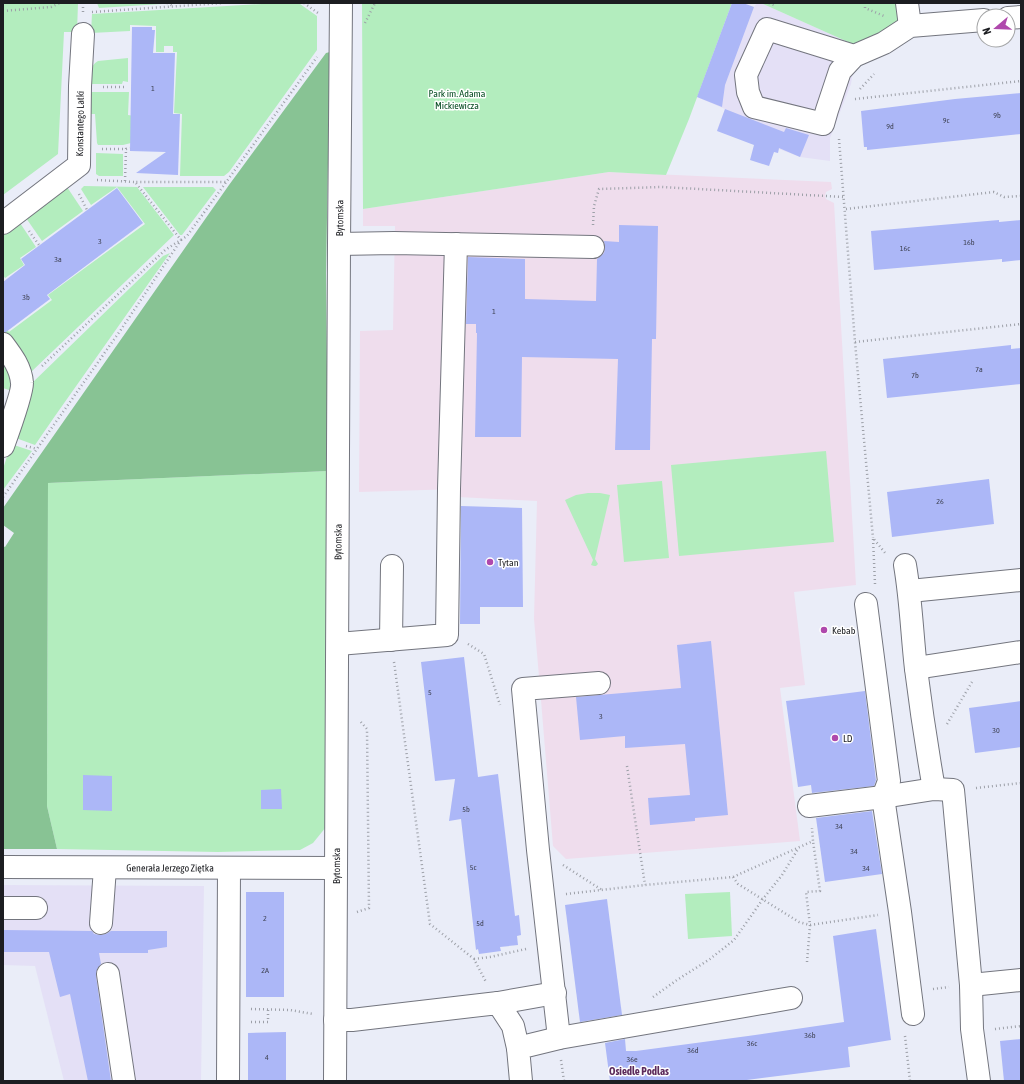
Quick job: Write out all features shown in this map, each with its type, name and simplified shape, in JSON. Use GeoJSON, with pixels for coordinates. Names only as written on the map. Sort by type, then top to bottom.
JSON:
{"type":"FeatureCollection","features":[{"type":"Feature","properties":{"kind":"street","name":"Bytomska"},"geometry":{"type":"LineString","coordinates":[[335,1081],[327,1017],[336,868],[341,3]]}},
{"type":"Feature","properties":{"kind":"street"},"geometry":{"type":"LineString","coordinates":[[908,3],[910,26]]}},
{"type":"Feature","properties":{"kind":"street"},"geometry":{"type":"LineString","coordinates":[[854,56],[767,29],[746,75],[748,92],[754,106],[823,124],[840,71],[854,56],[884,43],[910,26],[976,21]]}},
{"type":"Feature","properties":{"kind":"street","name":"Konstantego Latki"},"geometry":{"type":"LineString","coordinates":[[3,223],[79,165],[80,86],[83,34]]}},
{"type":"Feature","properties":{"kind":"street"},"geometry":{"type":"LineString","coordinates":[[339,244],[394,243],[593,247]]}},
{"type":"Feature","properties":{"kind":"street"},"geometry":{"type":"LineString","coordinates":[[338,644],[447,635],[449,489],[456,244]]}},
{"type":"Feature","properties":{"kind":"street"},"geometry":{"type":"LineString","coordinates":[[3,344],[12,356],[23,384],[3,446]]}},
{"type":"Feature","properties":{"kind":"street"},"geometry":{"type":"LineString","coordinates":[[905,565],[910,591],[916,668],[928,755],[944,790],[970,985],[972,1029],[979,1081]]}},
{"type":"Feature","properties":{"kind":"street"},"geometry":{"type":"LineString","coordinates":[[391,640],[392,566]]}},
{"type":"Feature","properties":{"kind":"street"},"geometry":{"type":"LineString","coordinates":[[910,591],[1021,580]]}},
{"type":"Feature","properties":{"kind":"street"},"geometry":{"type":"LineString","coordinates":[[866,604],[889,781],[883,797],[913,1014]]}},
{"type":"Feature","properties":{"kind":"street"},"geometry":{"type":"LineString","coordinates":[[916,668],[1021,652]]}},
{"type":"Feature","properties":{"kind":"street"},"geometry":{"type":"LineString","coordinates":[[559,1038],[538,850],[523,689],[599,683]]}},
{"type":"Feature","properties":{"kind":"street"},"geometry":{"type":"LineString","coordinates":[[809,806],[944,790]]}},
{"type":"Feature","properties":{"kind":"street","name":"Generała Jerzego Ziętka"},"geometry":{"type":"LineString","coordinates":[[3,867],[336,868]]}},
{"type":"Feature","properties":{"kind":"street"},"geometry":{"type":"LineString","coordinates":[[101,923],[105,868]]}},
{"type":"Feature","properties":{"kind":"street"},"geometry":{"type":"LineString","coordinates":[[228,1081],[229,868]]}},
{"type":"Feature","properties":{"kind":"street"},"geometry":{"type":"LineString","coordinates":[[3,908],[36,908]]}},
{"type":"Feature","properties":{"kind":"street"},"geometry":{"type":"LineString","coordinates":[[108,974],[124,1081]]}},
{"type":"Feature","properties":{"kind":"street"},"geometry":{"type":"LineString","coordinates":[[970,985],[1021,980]]}},
{"type":"Feature","properties":{"kind":"street"},"geometry":{"type":"LineString","coordinates":[[327,1017],[352,1020],[498,1004],[555,993]]}},
{"type":"Feature","properties":{"kind":"street"},"geometry":{"type":"LineString","coordinates":[[518,1048],[559,1038],[791,998]]}},
{"type":"Feature","properties":{"kind":"street"},"geometry":{"type":"LineString","coordinates":[[498,1004],[513,1026],[518,1048],[521,1081]]}},
{"type":"Feature","properties":{"kind":"path"},"geometry":{"type":"LineString","coordinates":[[3,11],[51,7],[60,3]]}},
{"type":"Feature","properties":{"kind":"path"},"geometry":{"type":"LineString","coordinates":[[83,3],[83,9]]}},
{"type":"Feature","properties":{"kind":"path"},"geometry":{"type":"LineString","coordinates":[[167,3],[173,6]]}},
{"type":"Feature","properties":{"kind":"path"},"geometry":{"type":"LineString","coordinates":[[83,13],[223,3]]}},
{"type":"Feature","properties":{"kind":"path"},"geometry":{"type":"LineString","coordinates":[[304,3],[321,14]]}},
{"type":"Feature","properties":{"kind":"path"},"geometry":{"type":"LineString","coordinates":[[364,24],[375,3]]}},
{"type":"Feature","properties":{"kind":"path"},"geometry":{"type":"LineString","coordinates":[[23,384],[165,250],[187,236],[317,57]]}},
{"type":"Feature","properties":{"kind":"path"},"geometry":{"type":"LineString","coordinates":[[859,90],[878,70]]}},
{"type":"Feature","properties":{"kind":"path"},"geometry":{"type":"LineString","coordinates":[[856,94],[852,99],[1021,81]]}},
{"type":"Feature","properties":{"kind":"path"},"geometry":{"type":"LineString","coordinates":[[839,133],[855,342],[873,538],[875,584]]}},
{"type":"Feature","properties":{"kind":"path"},"geometry":{"type":"LineString","coordinates":[[125,181],[126,149],[130,148]]}},
{"type":"Feature","properties":{"kind":"path"},"geometry":{"type":"LineString","coordinates":[[91,180],[135,182],[226,182]]}},
{"type":"Feature","properties":{"kind":"path"},"geometry":{"type":"LineString","coordinates":[[135,182],[181,240]]}},
{"type":"Feature","properties":{"kind":"path"},"geometry":{"type":"LineString","coordinates":[[594,206],[599,189],[662,187],[844,197]]}},
{"type":"Feature","properties":{"kind":"path"},"geometry":{"type":"LineString","coordinates":[[846,209],[994,192],[1004,197],[1021,196]]}},
{"type":"Feature","properties":{"kind":"path"},"geometry":{"type":"LineString","coordinates":[[3,497],[120,331],[181,240]]}},
{"type":"Feature","properties":{"kind":"path"},"geometry":{"type":"LineString","coordinates":[[855,342],[1021,324]]}},
{"type":"Feature","properties":{"kind":"path"},"geometry":{"type":"LineString","coordinates":[[873,538],[893,562],[905,565]]}},
{"type":"Feature","properties":{"kind":"path"},"geometry":{"type":"LineString","coordinates":[[391,640],[430,924],[474,959],[498,1004]]}},
{"type":"Feature","properties":{"kind":"path"},"geometry":{"type":"LineString","coordinates":[[928,755],[988,656]]}},
{"type":"Feature","properties":{"kind":"path"},"geometry":{"type":"LineString","coordinates":[[627,766],[645,885]]}},
{"type":"Feature","properties":{"kind":"path"},"geometry":{"type":"LineString","coordinates":[[944,790],[1021,783]]}},
{"type":"Feature","properties":{"kind":"path"},"geometry":{"type":"LineString","coordinates":[[807,962],[810,925],[806,892],[820,891],[809,806]]}},
{"type":"Feature","properties":{"kind":"path"},"geometry":{"type":"LineString","coordinates":[[544,897],[645,885],[733,877],[813,841]]}},
{"type":"Feature","properties":{"kind":"path"},"geometry":{"type":"LineString","coordinates":[[648,1002],[677,980],[710,959],[734,940],[782,875],[798,848]]}},
{"type":"Feature","properties":{"kind":"path"},"geometry":{"type":"LineString","coordinates":[[538,850],[603,891]]}},
{"type":"Feature","properties":{"kind":"path"},"geometry":{"type":"LineString","coordinates":[[733,877],[738,884],[799,922],[810,925],[900,912]]}},
{"type":"Feature","properties":{"kind":"path"},"geometry":{"type":"LineString","coordinates":[[474,959],[548,945]]}},
{"type":"Feature","properties":{"kind":"path"},"geometry":{"type":"LineString","coordinates":[[245,1009],[290,1010],[327,1017]]}},
{"type":"Feature","properties":{"kind":"path"},"geometry":{"type":"LineString","coordinates":[[910,1081],[903,1015],[913,1014]]}},
{"type":"Feature","properties":{"kind":"shaded area"},"geometry":{"type":"Polygon","coordinates":[[[732,3],[754,7],[757,3],[761,3],[857,46],[851,84],[830,138],[830,161],[800,157],[779,149],[778,153],[717,130],[725,109],[697,97],[732,3]]]}},
{"type":"Feature","properties":{"kind":"shaded area"},"geometry":{"type":"Polygon","coordinates":[[[609,172],[831,182],[832,189],[826,192],[825,196],[826,199],[834,203],[856,585],[794,592],[805,685],[780,688],[800,841],[566,859],[553,846],[534,619],[537,501],[458,497],[458,489],[359,492],[360,331],[393,330],[395,226],[363,226],[363,209],[609,172]]]}},
{"type":"Feature","properties":{"kind":"shaded area"},"geometry":{"type":"Polygon","coordinates":[[[3,885],[204,886],[201,1081],[64,1081],[35,966],[3,965],[3,885]]]}},
{"type":"Feature","properties":{"kind":"green space"},"geometry":{"type":"Polygon","coordinates":[[[3,3],[78,3],[77,32],[64,32],[58,154],[3,195],[3,3]]]}},
{"type":"Feature","properties":{"kind":"green space"},"geometry":{"type":"Polygon","coordinates":[[[97,3],[178,3],[99,8],[97,3]]]}},
{"type":"Feature","properties":{"kind":"green space"},"geometry":{"type":"Polygon","coordinates":[[[278,3],[300,4],[317,16],[317,50],[229,172],[224,176],[180,176],[182,114],[174,113],[177,52],[173,52],[173,46],[164,46],[164,52],[156,52],[156,26],[130,25],[130,31],[91,33],[92,14],[278,3]]]}},
{"type":"Feature","properties":{"kind":"green space","name":"Park im. Adama Mickiewicza"},"geometry":{"type":"Polygon","coordinates":[[[362,3],[732,3],[689,119],[666,175],[609,172],[363,209],[362,3]]]}},
{"type":"Feature","properties":{"kind":"green space"},"geometry":{"type":"Polygon","coordinates":[[[761,3],[897,3],[900,30],[857,46],[761,3]]]}},
{"type":"Feature","properties":{"kind":"green space"},"geometry":{"type":"Polygon","coordinates":[[[330,52],[326,273],[328,471],[48,483],[47,806],[57,849],[3,849],[3,546],[5,547],[14,533],[3,525],[3,508],[229,185],[326,53],[330,52]]]}},
{"type":"Feature","properties":{"kind":"green space"},"geometry":{"type":"Polygon","coordinates":[[[128,58],[128,82],[123,81],[122,84],[91,84],[92,68],[95,63],[98,61],[128,58]]]}},
{"type":"Feature","properties":{"kind":"green space"},"geometry":{"type":"Polygon","coordinates":[[[91,92],[129,92],[128,115],[135,116],[135,142],[123,145],[98,145],[95,114],[91,114],[91,92]]]}},
{"type":"Feature","properties":{"kind":"green space"},"geometry":{"type":"Polygon","coordinates":[[[96,153],[123,154],[123,176],[99,176],[96,174],[96,153]]]}},
{"type":"Feature","properties":{"kind":"green space"},"geometry":{"type":"Polygon","coordinates":[[[84,186],[137,187],[174,235],[30,373],[3,334],[3,324],[9,332],[52,300],[48,295],[145,224],[117,187],[91,205],[81,189],[84,186]]]}},
{"type":"Feature","properties":{"kind":"green space"},"geometry":{"type":"Polygon","coordinates":[[[67,187],[83,211],[42,241],[26,218],[67,187]]]}},
{"type":"Feature","properties":{"kind":"green space"},"geometry":{"type":"Polygon","coordinates":[[[143,187],[213,187],[216,190],[182,235],[180,235],[143,187]]]}},
{"type":"Feature","properties":{"kind":"green space"},"geometry":{"type":"Polygon","coordinates":[[[20,223],[36,247],[20,258],[24,265],[5,278],[3,275],[3,236],[20,223]]]}},
{"type":"Feature","properties":{"kind":"green space"},"geometry":{"type":"Polygon","coordinates":[[[170,253],[35,445],[13,437],[29,386],[163,256],[170,253]]]}},
{"type":"Feature","properties":{"kind":"green space"},"geometry":{"type":"Polygon","coordinates":[[[3,358],[10,367],[12,391],[3,388],[3,358]]]}},
{"type":"Feature","properties":{"kind":"green space"},"geometry":{"type":"Polygon","coordinates":[[[11,444],[32,451],[3,490],[3,469],[11,444]]]}},
{"type":"Feature","properties":{"kind":"green space"},"geometry":{"type":"Polygon","coordinates":[[[826,451],[834,542],[679,556],[671,465],[826,451]]]}},
{"type":"Feature","properties":{"kind":"green space"},"geometry":{"type":"Polygon","coordinates":[[[328,471],[326,827],[313,843],[300,850],[218,852],[57,849],[47,806],[48,483],[328,471]]]}},
{"type":"Feature","properties":{"kind":"green space"},"geometry":{"type":"Polygon","coordinates":[[[662,481],[669,558],[624,562],[617,485],[662,481]]]}},
{"type":"Feature","properties":{"kind":"green space"},"geometry":{"type":"Polygon","coordinates":[[[588,493],[610,495],[595,559],[598,564],[596,566],[591,565],[593,560],[565,500],[576,495],[588,493]]]}},
{"type":"Feature","properties":{"kind":"green space"},"geometry":{"type":"Polygon","coordinates":[[[730,892],[732,936],[688,939],[685,894],[730,892]]]}},
{"type":"Feature","properties":{"kind":"building"},"geometry":{"type":"Polygon","coordinates":[[[732,3],[743,3],[754,7],[725,85],[722,107],[697,97],[732,3]]]}},
{"type":"Feature","properties":{"kind":"building"},"geometry":{"type":"Polygon","coordinates":[[[132,27],[152,27],[152,30],[155,30],[153,53],[175,53],[173,114],[180,114],[178,175],[136,173],[166,152],[130,151],[132,27]]]}},
{"type":"Feature","properties":{"kind":"building"},"geometry":{"type":"Polygon","coordinates":[[[1021,93],[1021,134],[867,150],[867,147],[864,147],[861,111],[955,99],[1021,93]]]}},
{"type":"Feature","properties":{"kind":"building"},"geometry":{"type":"Polygon","coordinates":[[[725,109],[784,132],[786,128],[809,135],[800,157],[779,148],[778,153],[774,152],[769,166],[750,160],[754,145],[717,131],[725,109]]]}},
{"type":"Feature","properties":{"kind":"building"},"geometry":{"type":"Polygon","coordinates":[[[117,188],[143,223],[47,295],[50,299],[6,332],[3,332],[3,282],[25,265],[21,259],[117,188]]]}},
{"type":"Feature","properties":{"kind":"building"},"geometry":{"type":"Polygon","coordinates":[[[999,220],[999,222],[1021,220],[1021,260],[1002,262],[1002,259],[874,270],[871,231],[999,220]]]}},
{"type":"Feature","properties":{"kind":"building"},"geometry":{"type":"Polygon","coordinates":[[[619,225],[658,226],[656,339],[652,339],[650,450],[615,450],[618,359],[522,357],[521,437],[475,437],[477,333],[476,324],[466,324],[468,257],[525,259],[525,299],[596,301],[597,259],[604,253],[604,241],[619,242],[619,225]]]}},
{"type":"Feature","properties":{"kind":"building"},"geometry":{"type":"Polygon","coordinates":[[[1011,345],[1011,349],[1021,348],[1021,384],[887,398],[883,359],[1011,345]]]}},
{"type":"Feature","properties":{"kind":"building"},"geometry":{"type":"Polygon","coordinates":[[[989,479],[994,524],[892,537],[887,492],[989,479]]]}},
{"type":"Feature","properties":{"kind":"building","name":"Tytan"},"geometry":{"type":"Polygon","coordinates":[[[461,506],[522,508],[523,607],[480,607],[480,624],[460,624],[461,506]]]}},
{"type":"Feature","properties":{"kind":"building"},"geometry":{"type":"Polygon","coordinates":[[[711,641],[728,815],[695,818],[695,821],[650,825],[648,798],[690,795],[685,744],[625,748],[625,736],[580,740],[576,697],[681,688],[677,645],[711,641]]]}},
{"type":"Feature","properties":{"kind":"building"},"geometry":{"type":"Polygon","coordinates":[[[464,657],[478,777],[498,774],[515,916],[519,915],[521,935],[517,936],[518,945],[500,947],[501,951],[479,954],[478,949],[476,950],[461,819],[449,821],[455,779],[435,781],[421,662],[464,657]]]}},
{"type":"Feature","properties":{"kind":"building","name":"LD"},"geometry":{"type":"Polygon","coordinates":[[[865,691],[876,780],[874,786],[812,793],[811,785],[798,787],[786,701],[865,691]]]}},
{"type":"Feature","properties":{"kind":"building"},"geometry":{"type":"Polygon","coordinates":[[[1021,701],[1021,747],[975,753],[969,708],[1021,701]]]}},
{"type":"Feature","properties":{"kind":"building"},"geometry":{"type":"Polygon","coordinates":[[[83,775],[112,776],[112,811],[83,810],[83,775]]]}},
{"type":"Feature","properties":{"kind":"building"},"geometry":{"type":"Polygon","coordinates":[[[281,789],[282,809],[261,809],[261,790],[281,789]]]}},
{"type":"Feature","properties":{"kind":"building"},"geometry":{"type":"Polygon","coordinates":[[[872,811],[882,874],[825,882],[816,818],[872,811]]]}},
{"type":"Feature","properties":{"kind":"building"},"geometry":{"type":"Polygon","coordinates":[[[246,892],[284,892],[284,997],[246,997],[246,892]]]}},
{"type":"Feature","properties":{"kind":"building"},"geometry":{"type":"Polygon","coordinates":[[[607,899],[622,1015],[580,1022],[565,905],[607,899]]]}},
{"type":"Feature","properties":{"kind":"building"},"geometry":{"type":"Polygon","coordinates":[[[876,929],[891,1040],[848,1047],[850,1067],[739,1081],[610,1081],[605,1043],[625,1039],[626,1051],[636,1051],[844,1022],[833,936],[876,929]]]}},
{"type":"Feature","properties":{"kind":"building"},"geometry":{"type":"Polygon","coordinates":[[[3,930],[92,931],[94,934],[100,935],[111,931],[167,931],[167,947],[148,950],[148,953],[99,953],[101,964],[97,969],[96,976],[111,1081],[88,1081],[70,994],[60,997],[49,952],[3,952],[3,930]]]}},
{"type":"Feature","properties":{"kind":"building"},"geometry":{"type":"Polygon","coordinates":[[[286,1032],[286,1081],[248,1081],[248,1033],[286,1032]]]}},
{"type":"Feature","properties":{"kind":"building"},"geometry":{"type":"Polygon","coordinates":[[[1021,1039],[1021,1081],[1004,1081],[1000,1041],[1021,1039]]]}},
{"type":"Feature","properties":{"kind":"place","name":"Tytan"},"geometry":{"type":"Point","coordinates":[490,562]}},
{"type":"Feature","properties":{"kind":"place","name":"Kebab"},"geometry":{"type":"Point","coordinates":[824,630]}},
{"type":"Feature","properties":{"kind":"place","name":"LD"},"geometry":{"type":"Point","coordinates":[835,738]}},
{"type":"Feature","properties":{"kind":"district","name":"Osiedle Podlas"},"geometry":{"type":"Point","coordinates":[639,1071]}}]}
